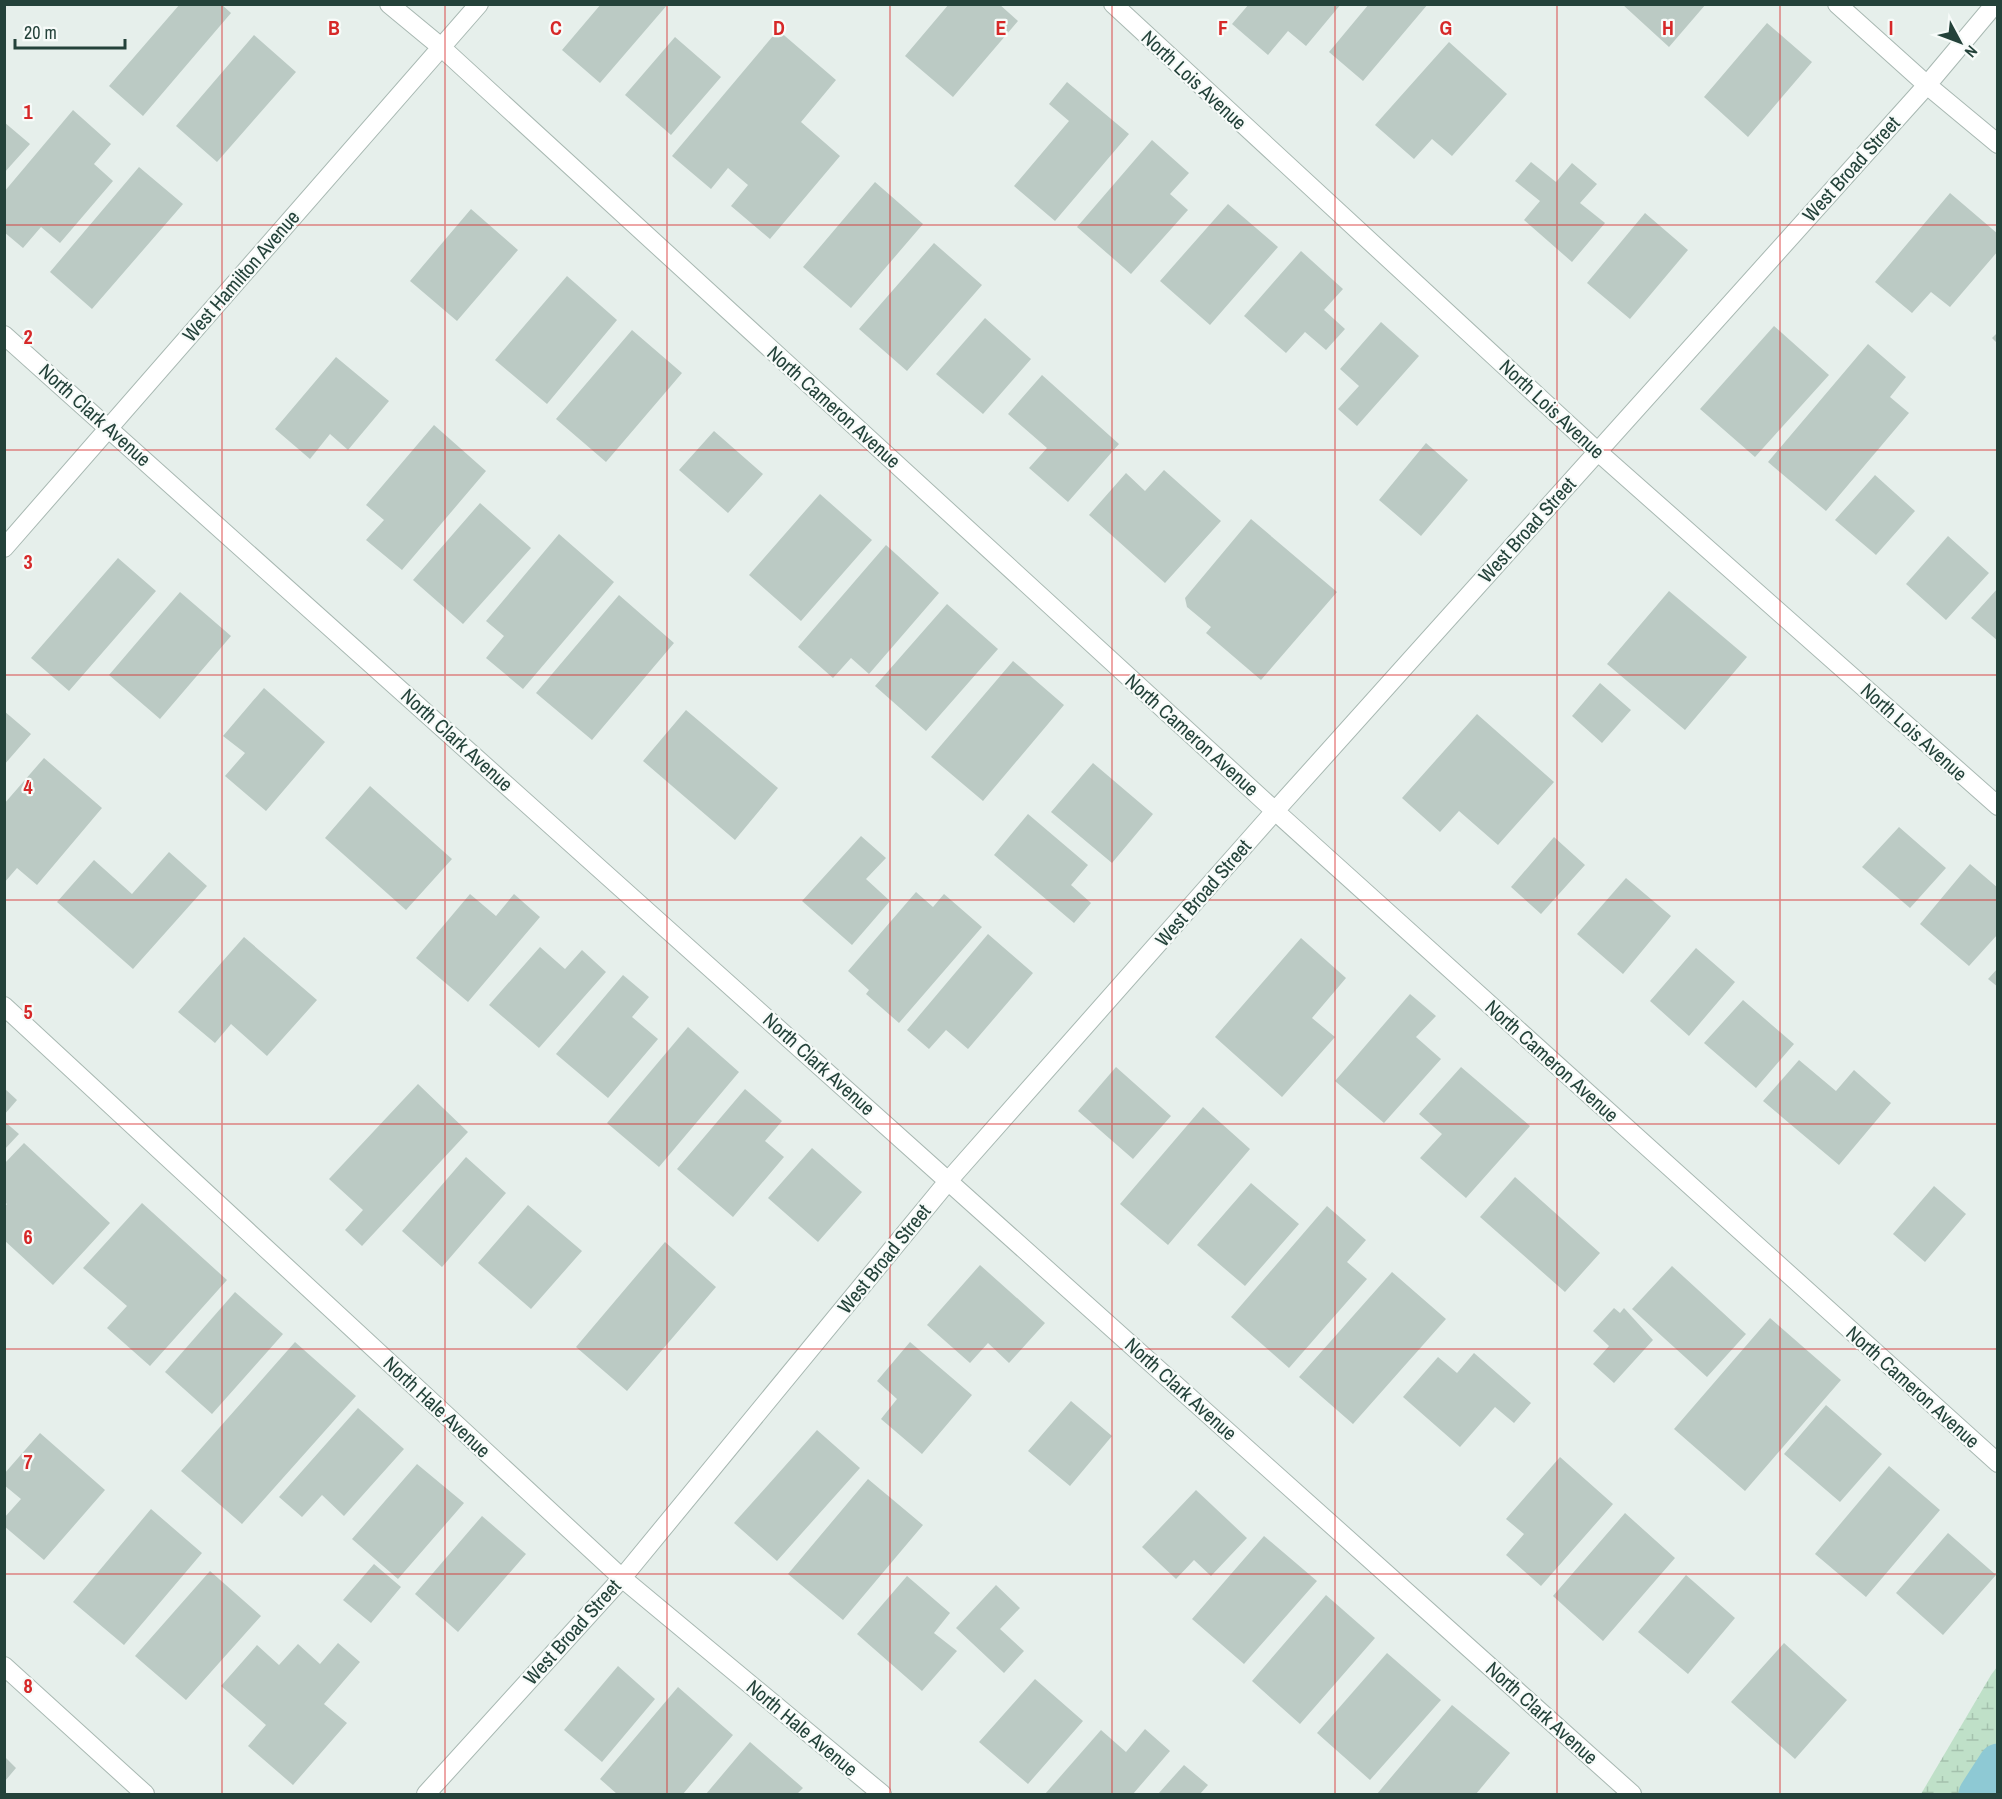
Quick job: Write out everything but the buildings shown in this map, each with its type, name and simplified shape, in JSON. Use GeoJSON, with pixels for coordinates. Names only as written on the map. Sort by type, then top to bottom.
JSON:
{"type":"FeatureCollection","features":[{"type":"Feature","properties":{"kind":"street","name":"North Cameron Avenue"},"geometry":{"type":"LineString","coordinates":[[389,4],[441,47],[1275,812],[1998,1463]]}},
{"type":"Feature","properties":{"kind":"street","name":"West Hamilton Avenue"},"geometry":{"type":"LineString","coordinates":[[4,548],[479,4]]}},
{"type":"Feature","properties":{"kind":"street","name":"North Lois Avenue"},"geometry":{"type":"LineString","coordinates":[[1113,4],[1597,452],[1998,806]]}},
{"type":"Feature","properties":{"kind":"street"},"geometry":{"type":"LineString","coordinates":[[1837,4],[1927,85],[1998,144]]}},
{"type":"Feature","properties":{"kind":"street","name":"West Broad Street"},"geometry":{"type":"LineString","coordinates":[[426,1794],[622,1578],[949,1180],[1275,812],[1927,85],[1995,4]]}},
{"type":"Feature","properties":{"kind":"street","name":"North Clark Avenue"},"geometry":{"type":"LineString","coordinates":[[4,334],[1632,1794]]}},
{"type":"Feature","properties":{"kind":"street","name":"North Hale Avenue"},"geometry":{"type":"LineString","coordinates":[[4,1006],[622,1578],[882,1794]]}},
{"type":"Feature","properties":{"kind":"street"},"geometry":{"type":"LineString","coordinates":[[4,1666],[145,1794]]}},
{"type":"Feature","properties":{"kind":"green space"},"geometry":{"type":"Polygon","coordinates":[[[1997,1667],[1997,1794],[1921,1794],[1991,1675],[1997,1667]]]}},
{"type":"Feature","properties":{"kind":"waterway"},"geometry":{"type":"LineString","coordinates":[[1978,1794],[1998,1763]]}}]}
